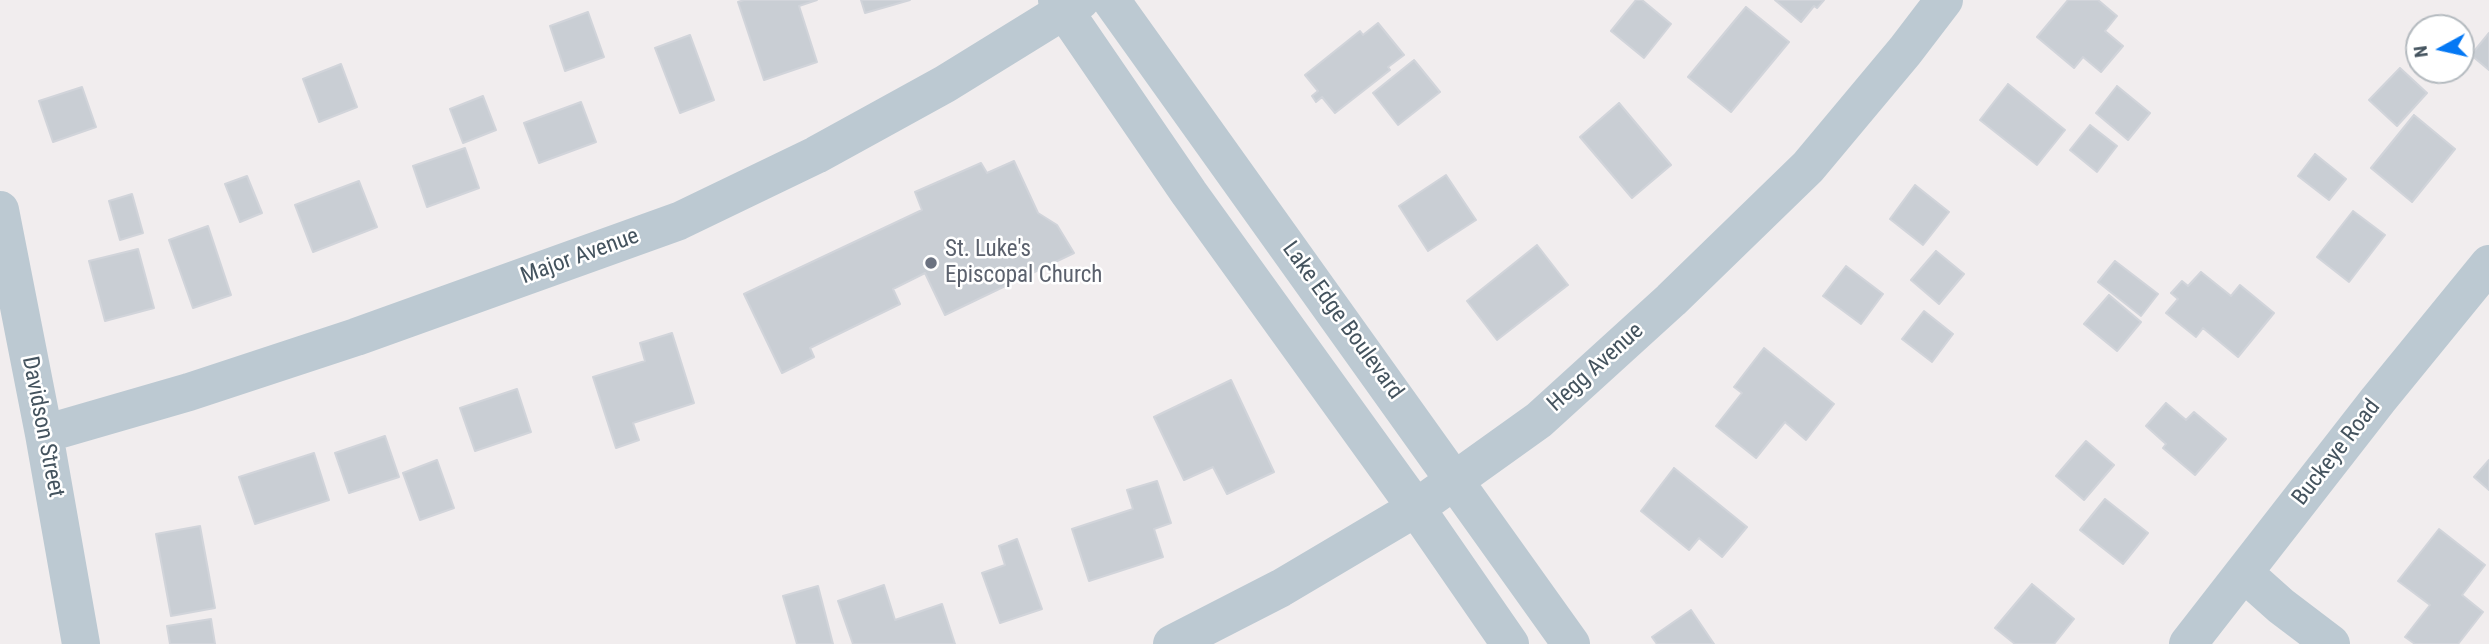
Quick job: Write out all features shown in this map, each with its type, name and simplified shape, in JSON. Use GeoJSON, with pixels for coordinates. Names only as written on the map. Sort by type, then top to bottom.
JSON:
{"type":"FeatureCollection","features":[{"type":"Feature","properties":{"kind":"street","name":"Lake Edge Boulevard"},"geometry":{"type":"LineString","coordinates":[[1111,0],[1571,644]]}},
{"type":"Feature","properties":{"kind":"street","name":"Hegg Avenue"},"geometry":{"type":"LineString","coordinates":[[1171,644],[1281,588],[1416,508],[1538,420],[1671,300],[1808,167],[1944,0]]}},
{"type":"Feature","properties":{"kind":"street","name":"Major Avenue"},"geometry":{"type":"LineString","coordinates":[[44,434],[189,392],[317,350],[679,221],[816,156],[945,84],[1068,4]]}},
{"type":"Feature","properties":{"kind":"street"},"geometry":{"type":"LineString","coordinates":[[1068,4],[1189,193],[1416,508],[1510,644]]}},
{"type":"Feature","properties":{"kind":"street","name":"Davidson Street"},"geometry":{"type":"LineString","coordinates":[[0,210],[44,434],[81,644]]}},
{"type":"Feature","properties":{"kind":"street","name":"Buckeye Road"},"geometry":{"type":"LineString","coordinates":[[2188,644],[2378,400],[2489,264]]}},
{"type":"Feature","properties":{"kind":"street"},"geometry":{"type":"LineString","coordinates":[[2244,573],[2281,606],[2331,644]]}},
{"type":"Feature","properties":{"kind":"building"},"geometry":{"type":"Polygon","coordinates":[[[817,0],[799,6],[817,62],[764,80],[738,2],[817,0]]]}},
{"type":"Feature","properties":{"kind":"building"},"geometry":{"type":"Polygon","coordinates":[[[861,0],[910,0],[865,13],[861,0]]]}},
{"type":"Feature","properties":{"kind":"building"},"geometry":{"type":"Polygon","coordinates":[[[1636,0],[1642,0],[1671,24],[1644,58],[1611,31],[1636,0]]]}},
{"type":"Feature","properties":{"kind":"building"},"geometry":{"type":"Polygon","coordinates":[[[1775,0],[1824,0],[1817,8],[1814,6],[1801,22],[1775,0]]]}},
{"type":"Feature","properties":{"kind":"building"},"geometry":{"type":"Polygon","coordinates":[[[2068,0],[2098,0],[2117,16],[2105,31],[2123,46],[2101,72],[2083,57],[2074,68],[2037,37],[2068,0]]]}},
{"type":"Feature","properties":{"kind":"building"},"geometry":{"type":"Polygon","coordinates":[[[1746,7],[1789,42],[1731,112],[1688,77],[1746,7]]]}},
{"type":"Feature","properties":{"kind":"building"},"geometry":{"type":"Polygon","coordinates":[[[588,12],[604,57],[565,71],[550,26],[588,12]]]}},
{"type":"Feature","properties":{"kind":"building"},"geometry":{"type":"Polygon","coordinates":[[[1378,23],[1404,55],[1388,67],[1390,70],[1335,113],[1322,97],[1316,102],[1312,96],[1318,91],[1305,75],[1360,31],[1363,35],[1378,23]]]}},
{"type":"Feature","properties":{"kind":"building"},"geometry":{"type":"Polygon","coordinates":[[[2489,33],[2489,70],[2475,58],[2475,50],[2489,33]]]}},
{"type":"Feature","properties":{"kind":"building"},"geometry":{"type":"Polygon","coordinates":[[[690,35],[714,100],[680,113],[655,48],[690,35]]]}},
{"type":"Feature","properties":{"kind":"building"},"geometry":{"type":"Polygon","coordinates":[[[1414,60],[1440,92],[1398,125],[1373,93],[1414,60]]]}},
{"type":"Feature","properties":{"kind":"building"},"geometry":{"type":"Polygon","coordinates":[[[341,64],[357,107],[319,122],[303,79],[341,64]]]}},
{"type":"Feature","properties":{"kind":"building"},"geometry":{"type":"Polygon","coordinates":[[[2400,68],[2405,73],[2405,84],[2417,84],[2427,93],[2397,126],[2369,100],[2400,68]]]}},
{"type":"Feature","properties":{"kind":"building"},"geometry":{"type":"Polygon","coordinates":[[[2008,84],[2065,130],[2037,165],[1980,120],[2008,84]]]}},
{"type":"Feature","properties":{"kind":"building"},"geometry":{"type":"Polygon","coordinates":[[[2117,86],[2150,113],[2128,140],[2096,113],[2117,86]]]}},
{"type":"Feature","properties":{"kind":"building"},"geometry":{"type":"Polygon","coordinates":[[[82,87],[96,127],[53,142],[39,101],[82,87]]]}},
{"type":"Feature","properties":{"kind":"building"},"geometry":{"type":"Polygon","coordinates":[[[483,96],[496,130],[463,143],[450,109],[483,96]]]}},
{"type":"Feature","properties":{"kind":"building"},"geometry":{"type":"Polygon","coordinates":[[[581,102],[596,142],[539,163],[524,123],[581,102]]]}},
{"type":"Feature","properties":{"kind":"building"},"geometry":{"type":"Polygon","coordinates":[[[1619,103],[1671,165],[1632,198],[1580,137],[1619,103]]]}},
{"type":"Feature","properties":{"kind":"building"},"geometry":{"type":"Polygon","coordinates":[[[2414,115],[2455,149],[2412,202],[2371,168],[2414,115]]]}},
{"type":"Feature","properties":{"kind":"building"},"geometry":{"type":"Polygon","coordinates":[[[2090,125],[2117,146],[2097,172],[2070,150],[2090,125]]]}},
{"type":"Feature","properties":{"kind":"building"},"geometry":{"type":"Polygon","coordinates":[[[465,148],[479,188],[427,207],[413,166],[465,148]]]}},
{"type":"Feature","properties":{"kind":"building"},"geometry":{"type":"Polygon","coordinates":[[[2315,154],[2346,179],[2329,200],[2298,176],[2315,154]]]}},
{"type":"Feature","properties":{"kind":"building","name":"St. Luke's Episcopal Church"},"geometry":{"type":"Polygon","coordinates":[[[1014,161],[1038,213],[1057,225],[1074,253],[945,315],[925,273],[893,289],[900,304],[810,348],[814,357],[782,373],[744,294],[922,210],[915,192],[981,163],[987,173],[1014,161]]]}},
{"type":"Feature","properties":{"kind":"building"},"geometry":{"type":"Polygon","coordinates":[[[1446,175],[1476,220],[1428,251],[1399,206],[1446,175]]]}},
{"type":"Feature","properties":{"kind":"building"},"geometry":{"type":"Polygon","coordinates":[[[247,176],[262,213],[240,222],[225,184],[247,176]]]}},
{"type":"Feature","properties":{"kind":"building"},"geometry":{"type":"Polygon","coordinates":[[[359,181],[377,227],[313,252],[295,205],[359,181]]]}},
{"type":"Feature","properties":{"kind":"building"},"geometry":{"type":"Polygon","coordinates":[[[1915,185],[1949,212],[1923,245],[1890,219],[1915,185]]]}},
{"type":"Feature","properties":{"kind":"building"},"geometry":{"type":"Polygon","coordinates":[[[132,194],[143,233],[120,240],[109,201],[132,194]]]}},
{"type":"Feature","properties":{"kind":"building"},"geometry":{"type":"Polygon","coordinates":[[[2353,211],[2385,235],[2349,282],[2317,257],[2353,211]]]}},
{"type":"Feature","properties":{"kind":"building"},"geometry":{"type":"Polygon","coordinates":[[[208,226],[231,295],[193,308],[169,240],[208,226]]]}},
{"type":"Feature","properties":{"kind":"building"},"geometry":{"type":"Polygon","coordinates":[[[1537,245],[1568,285],[1497,340],[1467,301],[1537,245]]]}},
{"type":"Feature","properties":{"kind":"building"},"geometry":{"type":"Polygon","coordinates":[[[138,249],[154,308],[105,321],[89,261],[138,249]]]}},
{"type":"Feature","properties":{"kind":"building"},"geometry":{"type":"Polygon","coordinates":[[[1936,251],[1964,274],[1939,304],[1911,280],[1936,251]]]}},
{"type":"Feature","properties":{"kind":"building"},"geometry":{"type":"Polygon","coordinates":[[[2115,261],[2158,294],[2141,316],[2098,282],[2115,261]]]}},
{"type":"Feature","properties":{"kind":"building"},"geometry":{"type":"Polygon","coordinates":[[[1846,266],[1883,294],[1861,324],[1823,296],[1846,266]]]}},
{"type":"Feature","properties":{"kind":"building"},"geometry":{"type":"Polygon","coordinates":[[[2201,272],[2231,296],[2240,285],[2274,313],[2238,357],[2203,328],[2196,337],[2166,313],[2178,299],[2171,293],[2182,281],[2188,286],[2201,272]]]}},
{"type":"Feature","properties":{"kind":"building"},"geometry":{"type":"Polygon","coordinates":[[[2109,295],[2141,322],[2117,351],[2084,324],[2109,295]]]}},
{"type":"Feature","properties":{"kind":"building"},"geometry":{"type":"Polygon","coordinates":[[[1924,311],[1953,334],[1932,362],[1902,339],[1924,311]]]}},
{"type":"Feature","properties":{"kind":"building"},"geometry":{"type":"Polygon","coordinates":[[[672,333],[694,403],[633,423],[639,440],[616,448],[593,377],[645,361],[640,343],[672,333]]]}},
{"type":"Feature","properties":{"kind":"building"},"geometry":{"type":"Polygon","coordinates":[[[1764,348],[1834,404],[1806,440],[1785,422],[1756,458],[1716,426],[1742,393],[1734,387],[1764,348]]]}},
{"type":"Feature","properties":{"kind":"building"},"geometry":{"type":"Polygon","coordinates":[[[1231,380],[1274,472],[1227,494],[1213,467],[1184,480],[1154,417],[1231,380]]]}},
{"type":"Feature","properties":{"kind":"building"},"geometry":{"type":"Polygon","coordinates":[[[517,389],[531,432],[475,451],[460,408],[517,389]]]}},
{"type":"Feature","properties":{"kind":"building"},"geometry":{"type":"Polygon","coordinates":[[[2166,403],[2186,420],[2194,412],[2226,439],[2195,475],[2163,448],[2166,444],[2146,426],[2166,403]]]}},
{"type":"Feature","properties":{"kind":"building"},"geometry":{"type":"Polygon","coordinates":[[[385,436],[399,477],[349,493],[335,453],[385,436]]]}},
{"type":"Feature","properties":{"kind":"building"},"geometry":{"type":"Polygon","coordinates":[[[2086,441],[2114,465],[2084,500],[2056,476],[2086,441]]]}},
{"type":"Feature","properties":{"kind":"building"},"geometry":{"type":"Polygon","coordinates":[[[314,453],[329,500],[255,524],[239,477],[314,453]]]}},
{"type":"Feature","properties":{"kind":"building"},"geometry":{"type":"Polygon","coordinates":[[[437,460],[454,508],[420,520],[403,473],[437,460]]]}},
{"type":"Feature","properties":{"kind":"building"},"geometry":{"type":"Polygon","coordinates":[[[2489,460],[2489,490],[2474,477],[2489,460]]]}},
{"type":"Feature","properties":{"kind":"building"},"geometry":{"type":"Polygon","coordinates":[[[1674,468],[1747,527],[1722,557],[1699,538],[1689,550],[1641,511],[1674,468]]]}},
{"type":"Feature","properties":{"kind":"building"},"geometry":{"type":"Polygon","coordinates":[[[1157,481],[1171,523],[1154,529],[1163,557],[1089,581],[1072,529],[1133,509],[1127,490],[1157,481]]]}},
{"type":"Feature","properties":{"kind":"building"},"geometry":{"type":"Polygon","coordinates":[[[2105,499],[2148,533],[2123,564],[2080,530],[2105,499]]]}},
{"type":"Feature","properties":{"kind":"building"},"geometry":{"type":"Polygon","coordinates":[[[200,526],[215,608],[171,616],[156,534],[200,526]]]}},
{"type":"Feature","properties":{"kind":"building"},"geometry":{"type":"Polygon","coordinates":[[[2439,529],[2485,565],[2462,595],[2483,612],[2458,644],[2415,644],[2405,637],[2430,605],[2398,581],[2439,529]]]}},
{"type":"Feature","properties":{"kind":"building"},"geometry":{"type":"Polygon","coordinates":[[[1017,539],[1042,609],[1000,623],[982,573],[1005,565],[999,546],[1017,539]]]}},
{"type":"Feature","properties":{"kind":"building"},"geometry":{"type":"Polygon","coordinates":[[[2032,584],[2074,619],[2054,644],[2015,644],[1995,628],[2032,584]]]}},
{"type":"Feature","properties":{"kind":"building"},"geometry":{"type":"Polygon","coordinates":[[[884,585],[895,620],[942,604],[955,644],[853,644],[838,601],[884,585]]]}},
{"type":"Feature","properties":{"kind":"building"},"geometry":{"type":"Polygon","coordinates":[[[818,586],[833,644],[797,644],[783,596],[818,586]]]}},
{"type":"Feature","properties":{"kind":"building"},"geometry":{"type":"Polygon","coordinates":[[[1691,610],[1714,644],[1657,644],[1652,637],[1691,610]]]}},
{"type":"Feature","properties":{"kind":"building"},"geometry":{"type":"Polygon","coordinates":[[[211,619],[215,644],[170,644],[167,626],[211,619]]]}},
{"type":"Feature","properties":{"kind":"place","name":"St. Luke's Episcopal Church"},"geometry":{"type":"Point","coordinates":[931,263]}}]}
